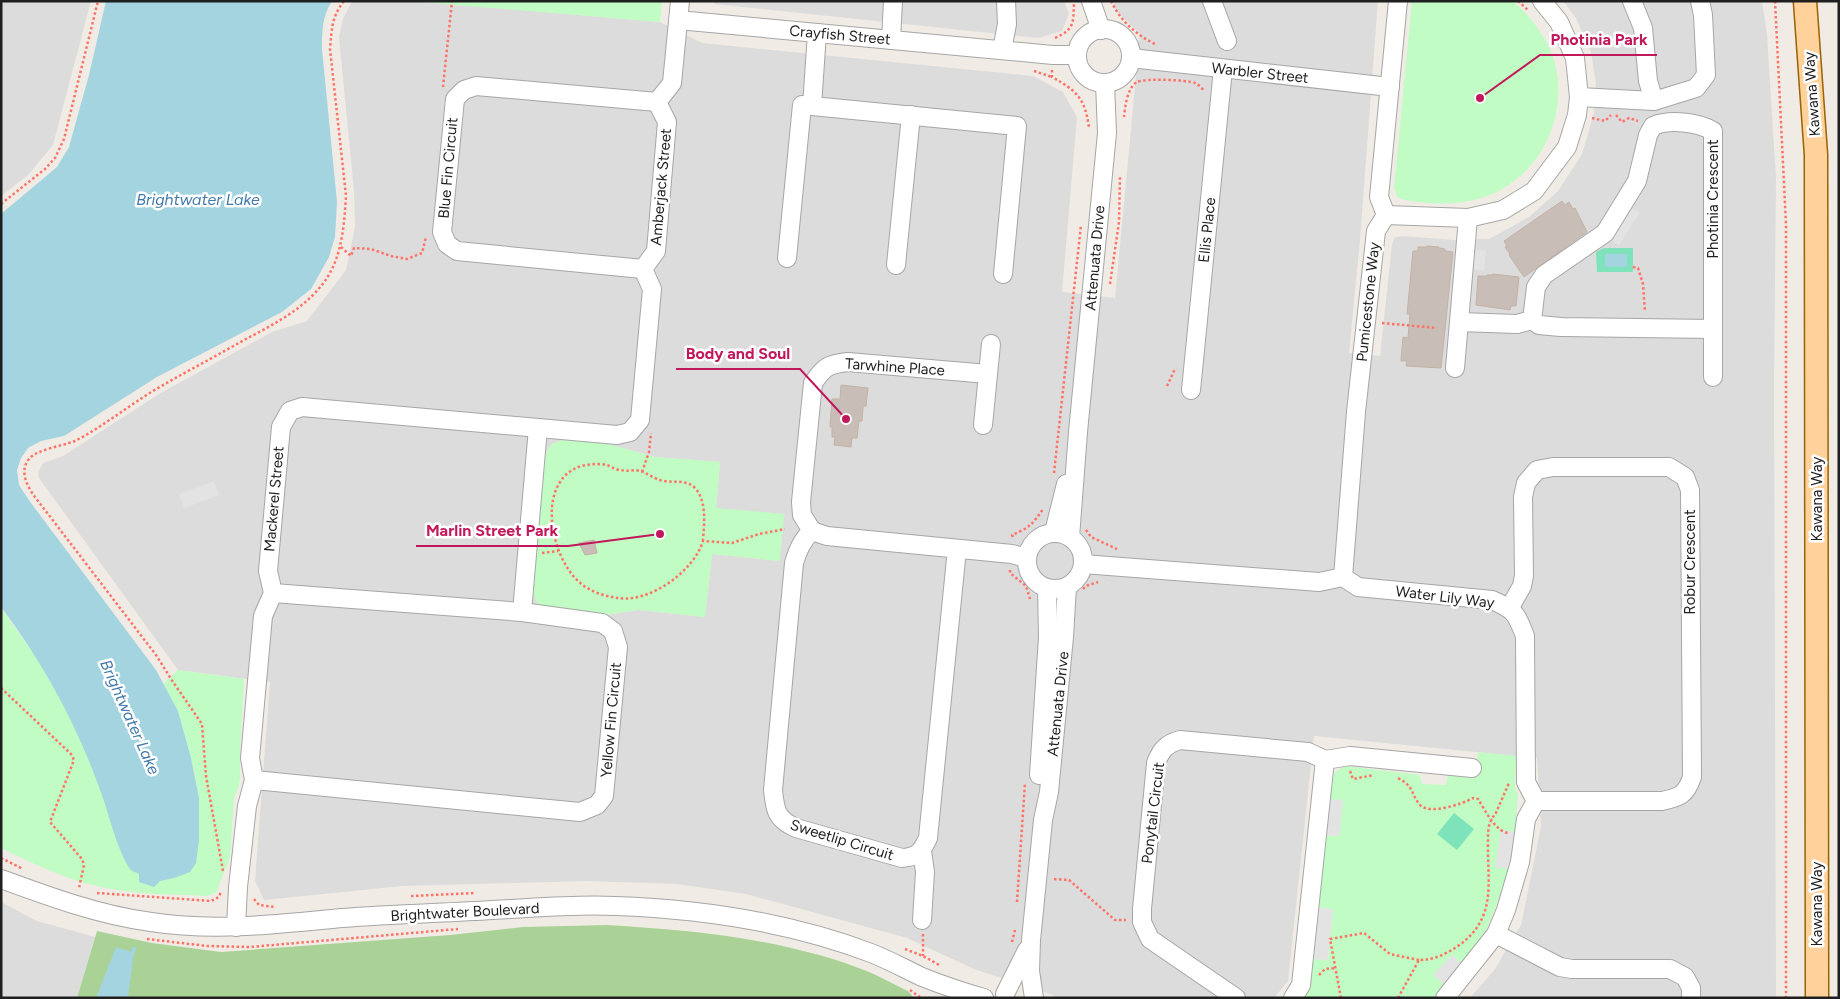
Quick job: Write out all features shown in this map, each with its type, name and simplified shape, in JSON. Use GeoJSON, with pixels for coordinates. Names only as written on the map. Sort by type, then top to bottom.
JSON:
{"type":"FeatureCollection","features":[{"type":"Feature","properties":{"kind":"main road","name":"Kawana Way"},"geometry":{"type":"LineString","coordinates":[[1805,1],[1816,155],[1817,998]]}},
{"type":"Feature","properties":{"kind":"street"},"geometry":{"type":"LineString","coordinates":[[657,102],[672,83],[680,1]]}},
{"type":"Feature","properties":{"kind":"street"},"geometry":{"type":"LineString","coordinates":[[891,40],[893,1]]}},
{"type":"Feature","properties":{"kind":"street"},"geometry":{"type":"LineString","coordinates":[[1002,50],[1007,24],[1006,1]]}},
{"type":"Feature","properties":{"kind":"street"},"geometry":{"type":"LineString","coordinates":[[1091,1],[1101,30]]}},
{"type":"Feature","properties":{"kind":"street"},"geometry":{"type":"LineString","coordinates":[[1212,1],[1227,41]]}},
{"type":"Feature","properties":{"kind":"street"},"geometry":{"type":"LineString","coordinates":[[1398,1],[1379,198],[1386,214],[1468,218],[1502,210],[1534,191],[1567,147],[1577,115],[1580,97],[1575,58],[1559,22],[1536,6]]}},
{"type":"Feature","properties":{"kind":"street"},"geometry":{"type":"LineString","coordinates":[[1632,1],[1643,28],[1648,81],[1654,101]]}},
{"type":"Feature","properties":{"kind":"street"},"geometry":{"type":"LineString","coordinates":[[1580,97],[1654,101],[1696,88],[1706,75],[1703,15],[1700,1]]}},
{"type":"Feature","properties":{"kind":"street","name":"Crayfish Street"},"geometry":{"type":"LineString","coordinates":[[678,20],[1053,55],[1078,54]]}},
{"type":"Feature","properties":{"kind":"street"},"geometry":{"type":"LineString","coordinates":[[1101,30],[1113,30],[1127,41],[1131,49],[1130,66],[1120,78],[1105,83],[1096,82],[1088,78],[1082,71],[1078,54],[1083,39],[1089,34],[1101,30]]}},
{"type":"Feature","properties":{"kind":"street"},"geometry":{"type":"LineString","coordinates":[[812,106],[818,33]]}},
{"type":"Feature","properties":{"kind":"street","name":"Warbler Street"},"geometry":{"type":"LineString","coordinates":[[1131,58],[1390,87]]}},
{"type":"Feature","properties":{"kind":"street","name":"Ellis Place"},"geometry":{"type":"LineString","coordinates":[[1191,390],[1223,69]]}},
{"type":"Feature","properties":{"kind":"street","name":"Attenuata Drive"},"geometry":{"type":"LineString","coordinates":[[1062,534],[1078,432],[1107,133],[1105,83]]}},
{"type":"Feature","properties":{"kind":"street","name":"Blue Fin Circuit"},"geometry":{"type":"LineString","coordinates":[[643,269],[457,251],[447,244],[442,232],[455,99],[464,90],[476,86],[657,102]]}},
{"type":"Feature","properties":{"kind":"street","name":"Amberjack Street"},"geometry":{"type":"LineString","coordinates":[[643,269],[656,252],[667,122],[657,102]]}},
{"type":"Feature","properties":{"kind":"street"},"geometry":{"type":"LineString","coordinates":[[787,258],[802,105],[1017,126],[1003,274]]}},
{"type":"Feature","properties":{"kind":"street"},"geometry":{"type":"LineString","coordinates":[[896,265],[911,116]]}},
{"type":"Feature","properties":{"kind":"street","name":"Photinia Crescent"},"geometry":{"type":"LineString","coordinates":[[1653,126],[1663,122],[1704,126],[1713,131],[1713,377]]}},
{"type":"Feature","properties":{"kind":"street"},"geometry":{"type":"LineString","coordinates":[[1532,320],[1536,287],[1544,275],[1605,233],[1637,181],[1648,135],[1653,126]]}},
{"type":"Feature","properties":{"kind":"street","name":"Pumicestone Way"},"geometry":{"type":"LineString","coordinates":[[1343,577],[1356,412],[1376,231],[1386,214]]}},
{"type":"Feature","properties":{"kind":"street"},"geometry":{"type":"LineString","coordinates":[[1455,368],[1468,218]]}},
{"type":"Feature","properties":{"kind":"street","name":"Mackerel Street"},"geometry":{"type":"LineString","coordinates":[[273,593],[268,571],[281,427],[290,412],[302,407],[617,435],[630,432],[640,420],[652,289],[643,269]]}},
{"type":"Feature","properties":{"kind":"street"},"geometry":{"type":"LineString","coordinates":[[1459,322],[1517,324],[1532,320]]}},
{"type":"Feature","properties":{"kind":"street"},"geometry":{"type":"LineString","coordinates":[[1532,320],[1539,325],[1557,327],[1713,329]]}},
{"type":"Feature","properties":{"kind":"street"},"geometry":{"type":"LineString","coordinates":[[983,425],[991,344]]}},
{"type":"Feature","properties":{"kind":"street","name":"Tarwhine Place"},"geometry":{"type":"LineString","coordinates":[[812,530],[802,515],[801,502],[813,383],[822,369],[834,363],[848,362],[988,374]]}},
{"type":"Feature","properties":{"kind":"street"},"geometry":{"type":"LineString","coordinates":[[522,612],[538,428]]}},
{"type":"Feature","properties":{"kind":"street","name":"Robur Crescent"},"geometry":{"type":"LineString","coordinates":[[1510,607],[1522,586],[1524,576],[1523,498],[1526,483],[1537,470],[1553,466],[1670,467],[1685,477],[1690,490],[1692,777],[1688,790],[1676,798],[1662,801],[1536,801]]}},
{"type":"Feature","properties":{"kind":"street"},"geometry":{"type":"LineString","coordinates":[[812,530],[827,536],[1012,554],[1026,558]]}},
{"type":"Feature","properties":{"kind":"street","name":"Sweetlip Circuit"},"geometry":{"type":"LineString","coordinates":[[812,530],[802,543],[794,563],[773,790],[775,808],[783,822],[796,828],[902,858],[912,858],[922,851]]}},
{"type":"Feature","properties":{"kind":"street"},"geometry":{"type":"LineString","coordinates":[[1044,534],[1062,534],[1078,544],[1082,553],[1083,564],[1075,581],[1067,587],[1047,588],[1038,584],[1031,577],[1027,568],[1026,558],[1029,548],[1035,540],[1044,534]]}},
{"type":"Feature","properties":{"kind":"street"},"geometry":{"type":"LineString","coordinates":[[922,920],[925,872],[922,851],[928,838],[957,549]]}},
{"type":"Feature","properties":{"kind":"street"},"geometry":{"type":"LineString","coordinates":[[1083,564],[1320,582],[1343,577]]}},
{"type":"Feature","properties":{"kind":"street","name":"Water Lily Way"},"geometry":{"type":"LineString","coordinates":[[1343,577],[1358,587],[1490,600],[1510,607],[1518,617],[1526,636],[1526,782],[1536,801]]}},
{"type":"Feature","properties":{"kind":"street","name":"Attenuata Drive"},"geometry":{"type":"LineString","coordinates":[[1042,820],[1049,792],[1067,587]]}},
{"type":"Feature","properties":{"kind":"street","name":"Attenuata Drive"},"geometry":{"type":"LineString","coordinates":[[1034,998],[1030,971],[1042,820],[1039,782],[1048,637],[1047,588]]}},
{"type":"Feature","properties":{"kind":"street"},"geometry":{"type":"LineString","coordinates":[[236,927],[230,887],[246,806],[254,780],[250,758],[263,616],[273,593]]}},
{"type":"Feature","properties":{"kind":"street","name":"Yellow Fin Circuit"},"geometry":{"type":"LineString","coordinates":[[254,780],[580,812],[597,806],[604,796],[618,647],[613,631],[602,623],[522,612],[273,593]]}},
{"type":"Feature","properties":{"kind":"street","name":"Ponytail Circuit"},"geometry":{"type":"LineString","coordinates":[[1142,922],[1156,763],[1160,753],[1168,744],[1180,740],[1308,752],[1326,760],[1350,756],[1472,768]]}},
{"type":"Feature","properties":{"kind":"street"},"geometry":{"type":"LineString","coordinates":[[1293,998],[1301,985],[1326,760]]}},
{"type":"Feature","properties":{"kind":"street"},"geometry":{"type":"LineString","coordinates":[[1445,998],[1496,934],[1506,910],[1520,862],[1526,819],[1536,801]]}},
{"type":"Feature","properties":{"kind":"street","name":"Brightwater Boulevard"},"geometry":{"type":"LineString","coordinates":[[1,879],[71,904],[114,915],[160,923],[193,926],[236,927],[362,917],[561,907],[612,906],[681,909],[760,921],[816,935],[873,954],[924,978],[984,998]]}},
{"type":"Feature","properties":{"kind":"street"},"geometry":{"type":"LineString","coordinates":[[1142,922],[1150,938],[1236,998]]}},
{"type":"Feature","properties":{"kind":"street"},"geometry":{"type":"LineString","coordinates":[[1496,934],[1560,967],[1572,969],[1670,969],[1685,977],[1691,988],[1691,998]]}},
{"type":"Feature","properties":{"kind":"street","name":"Attenuata Drive"},"geometry":{"type":"LineString","coordinates":[[1001,996],[1031,940]]}},
{"type":"Feature","properties":{"kind":"street","name":"Brightwater Boulevard"},"geometry":{"type":"LineString","coordinates":[[924,978],[946,998]]}},
{"type":"Feature","properties":{"kind":"street"},"geometry":{"type":"LineString","coordinates":[[1001,996],[1014,994],[1025,998]]}},
{"type":"Feature","properties":{"kind":"path"},"geometry":{"type":"LineString","coordinates":[[1,204],[56,158],[64,139],[98,1]]}},
{"type":"Feature","properties":{"kind":"path"},"geometry":{"type":"LineString","coordinates":[[230,887],[224,875],[206,776],[202,724],[172,682],[156,654],[34,497],[26,484],[24,470],[29,458],[74,441],[163,385],[274,324],[304,303],[322,286],[331,271],[340,247],[345,220],[346,196],[330,49],[335,12],[344,1]]}},
{"type":"Feature","properties":{"kind":"path"},"geometry":{"type":"LineString","coordinates":[[443,93],[452,1]]}},
{"type":"Feature","properties":{"kind":"path"},"geometry":{"type":"LineString","coordinates":[[1055,43],[1054,38],[1067,32],[1074,20],[1074,1]]}},
{"type":"Feature","properties":{"kind":"path"},"geometry":{"type":"LineString","coordinates":[[1518,1],[1536,6]]}},
{"type":"Feature","properties":{"kind":"path"},"geometry":{"type":"LineString","coordinates":[[1776,1],[1786,224],[1786,998]]}},
{"type":"Feature","properties":{"kind":"path"},"geometry":{"type":"LineString","coordinates":[[1032,70],[1052,77],[1070,87],[1079,96],[1088,115],[1090,130]]}},
{"type":"Feature","properties":{"kind":"path"},"geometry":{"type":"LineString","coordinates":[[1052,70],[1052,77]]}},
{"type":"Feature","properties":{"kind":"path"},"geometry":{"type":"LineString","coordinates":[[1124,123],[1129,94],[1138,81],[1158,80],[1195,83],[1202,87],[1208,96]]}},
{"type":"Feature","properties":{"kind":"path"},"geometry":{"type":"LineString","coordinates":[[1577,115],[1605,121],[1612,114],[1622,122],[1630,118],[1653,126]]}},
{"type":"Feature","properties":{"kind":"path"},"geometry":{"type":"LineString","coordinates":[[1110,285],[1119,222],[1120,170]]}},
{"type":"Feature","properties":{"kind":"path"},"geometry":{"type":"LineString","coordinates":[[1054,478],[1082,221]]}},
{"type":"Feature","properties":{"kind":"path"},"geometry":{"type":"LineString","coordinates":[[340,247],[351,256],[354,248],[371,249],[391,256],[406,258],[422,253],[427,234],[442,232]]}},
{"type":"Feature","properties":{"kind":"path"},"geometry":{"type":"LineString","coordinates":[[1633,267],[1638,268],[1643,284],[1645,328]]}},
{"type":"Feature","properties":{"kind":"path"},"geometry":{"type":"LineString","coordinates":[[1378,323],[1437,328]]}},
{"type":"Feature","properties":{"kind":"path"},"geometry":{"type":"LineString","coordinates":[[1167,386],[1174,371],[1179,366]]}},
{"type":"Feature","properties":{"kind":"path"},"geometry":{"type":"LineString","coordinates":[[642,472],[649,452],[651,433]]}},
{"type":"Feature","properties":{"kind":"path"},"geometry":{"type":"LineString","coordinates":[[596,464],[620,470],[642,472],[663,481],[682,482],[691,485],[700,497],[704,508],[703,541],[695,557],[669,583],[638,597],[622,599],[609,597],[591,590],[577,581],[558,551],[552,525],[556,491],[564,478],[573,469],[584,465],[596,464]]}},
{"type":"Feature","properties":{"kind":"path"},"geometry":{"type":"LineString","coordinates":[[1013,540],[1012,535],[1026,529],[1035,521],[1044,507]]}},
{"type":"Feature","properties":{"kind":"path"},"geometry":{"type":"LineString","coordinates":[[1085,522],[1086,529],[1092,538],[1118,550]]}},
{"type":"Feature","properties":{"kind":"path"},"geometry":{"type":"LineString","coordinates":[[703,541],[732,543],[758,534],[785,530]]}},
{"type":"Feature","properties":{"kind":"path"},"geometry":{"type":"LineString","coordinates":[[1010,573],[1026,586],[1032,603]]}},
{"type":"Feature","properties":{"kind":"path"},"geometry":{"type":"LineString","coordinates":[[1,688],[71,754],[74,760],[50,822],[82,859],[84,866],[79,888],[86,890]]}},
{"type":"Feature","properties":{"kind":"path"},"geometry":{"type":"LineString","coordinates":[[1350,769],[1353,779],[1376,775]]}},
{"type":"Feature","properties":{"kind":"path"},"geometry":{"type":"LineString","coordinates":[[1392,774],[1407,783],[1422,807],[1428,809],[1441,808],[1464,803],[1473,798],[1478,799],[1491,819],[1504,832],[1524,834]]}},
{"type":"Feature","properties":{"kind":"path"},"geometry":{"type":"LineString","coordinates":[[1341,998],[1330,939],[1364,933],[1390,954],[1428,960],[1442,956],[1468,938],[1479,927],[1486,910],[1488,897],[1488,831],[1491,819],[1495,816],[1505,793],[1510,776]]}},
{"type":"Feature","properties":{"kind":"path"},"geometry":{"type":"LineString","coordinates":[[1017,905],[1025,781]]}},
{"type":"Feature","properties":{"kind":"path"},"geometry":{"type":"LineString","coordinates":[[1,858],[24,869]]}},
{"type":"Feature","properties":{"kind":"path"},"geometry":{"type":"LineString","coordinates":[[1038,877],[1069,880],[1115,920],[1142,922]]}},
{"type":"Feature","properties":{"kind":"path"},"geometry":{"type":"LineString","coordinates":[[92,892],[211,901],[219,898],[230,887],[252,887],[254,899],[259,905],[264,907],[282,907]]}},
{"type":"Feature","properties":{"kind":"path"},"geometry":{"type":"LineString","coordinates":[[405,897],[478,893]]}},
{"type":"Feature","properties":{"kind":"path"},"geometry":{"type":"LineString","coordinates":[[922,920],[923,956]]}},
{"type":"Feature","properties":{"kind":"path"},"geometry":{"type":"LineString","coordinates":[[1011,949],[1016,924]]}},
{"type":"Feature","properties":{"kind":"path"},"geometry":{"type":"LineString","coordinates":[[144,938],[207,946],[250,948],[463,929]]}},
{"type":"Feature","properties":{"kind":"path"},"geometry":{"type":"LineString","coordinates":[[904,949],[923,956],[949,970]]}},
{"type":"Feature","properties":{"kind":"path"},"geometry":{"type":"LineString","coordinates":[[1398,998],[1419,960]]}},
{"type":"Feature","properties":{"kind":"path"},"geometry":{"type":"LineString","coordinates":[[1318,977],[1325,969],[1336,968]]}},
{"type":"Feature","properties":{"kind":"path"},"geometry":{"type":"LineString","coordinates":[[904,986],[921,998]]}},
{"type":"Feature","properties":{"kind":"shaded area"},"geometry":{"type":"Polygon","coordinates":[[[1,1],[91,1],[53,145],[28,175],[1,196],[1,1]]]}},
{"type":"Feature","properties":{"kind":"shaded area"},"geometry":{"type":"Polygon","coordinates":[[[352,1],[421,1],[660,22],[702,43],[1033,76],[1063,92],[1077,117],[1062,292],[1115,298],[1140,34],[1117,12],[1112,1],[1378,1],[1360,240],[1349,353],[1380,356],[1392,244],[1395,237],[1454,240],[1489,239],[1529,217],[1558,191],[1582,154],[1594,113],[1596,84],[1591,52],[1576,18],[1563,1],[1762,1],[1767,34],[1776,179],[1774,389],[1776,998],[1470,998],[1495,969],[1521,925],[1541,827],[1537,758],[1314,736],[1288,981],[1274,998],[1055,998],[1053,995],[974,969],[907,938],[746,894],[677,884],[586,881],[403,886],[264,900],[255,881],[270,682],[178,670],[39,478],[38,472],[43,463],[63,456],[159,394],[272,332],[307,321],[346,270],[355,227],[354,191],[339,37],[343,19],[352,1]],[[563,440],[552,444],[546,452],[533,593],[538,604],[548,609],[605,615],[639,610],[705,617],[712,554],[780,561],[716,508],[720,462],[655,457],[608,444],[563,440]]]}},
{"type":"Feature","properties":{"kind":"shaded area"},"geometry":{"type":"Polygon","coordinates":[[[712,1],[1064,1],[1069,14],[1062,31],[1038,38],[715,4],[712,1]]]}},
{"type":"Feature","properties":{"kind":"shaded area"},"geometry":{"type":"Polygon","coordinates":[[[1630,207],[1640,213],[1619,245],[1609,239],[1630,207]]]}},
{"type":"Feature","properties":{"kind":"shaded area"},"geometry":{"type":"Polygon","coordinates":[[[1471,249],[1486,250],[1484,271],[1469,269],[1471,249]]]}},
{"type":"Feature","properties":{"kind":"shaded area"},"geometry":{"type":"Polygon","coordinates":[[[214,481],[219,495],[184,508],[179,494],[214,481]]]}},
{"type":"Feature","properties":{"kind":"shaded area"},"geometry":{"type":"Polygon","coordinates":[[[1328,799],[1343,800],[1339,836],[1324,835],[1328,799]]]}},
{"type":"Feature","properties":{"kind":"shaded area"},"geometry":{"type":"Polygon","coordinates":[[[1501,830],[1515,832],[1509,869],[1495,867],[1501,830]]]}},
{"type":"Feature","properties":{"kind":"shaded area"},"geometry":{"type":"Polygon","coordinates":[[[1,902],[37,921],[95,937],[77,998],[1,998],[1,902]]]}},
{"type":"Feature","properties":{"kind":"shaded area"},"geometry":{"type":"Polygon","coordinates":[[[1319,908],[1333,909],[1328,960],[1313,959],[1319,908]]]}},
{"type":"Feature","properties":{"kind":"shaded area"},"geometry":{"type":"Polygon","coordinates":[[[1452,955],[1464,966],[1446,986],[1433,975],[1452,955]]]}},
{"type":"Feature","properties":{"kind":"green space"},"geometry":{"type":"Polygon","coordinates":[[[408,1],[662,1],[660,22],[408,1]]]}},
{"type":"Feature","properties":{"kind":"green space"},"geometry":{"type":"Polygon","coordinates":[[[1412,1],[1512,1],[1526,13],[1537,28],[1553,58],[1558,79],[1558,101],[1554,122],[1546,142],[1535,160],[1520,176],[1502,189],[1485,197],[1457,203],[1428,203],[1398,198],[1394,188],[1412,1]]]}},
{"type":"Feature","properties":{"kind":"green space"},"geometry":{"type":"Polygon","coordinates":[[[1604,248],[1633,248],[1633,272],[1597,272],[1596,252],[1604,248]]]}},
{"type":"Feature","properties":{"kind":"green space"},"geometry":{"type":"Polygon","coordinates":[[[563,440],[608,444],[655,457],[720,462],[716,508],[784,514],[780,561],[712,554],[705,617],[639,610],[605,615],[548,609],[538,604],[533,593],[546,452],[552,444],[563,440]]]}},
{"type":"Feature","properties":{"kind":"green space"},"geometry":{"type":"Polygon","coordinates":[[[1,608],[38,660],[69,714],[96,777],[124,858],[131,870],[160,881],[174,878],[199,798],[191,758],[178,711],[163,684],[178,670],[244,679],[240,781],[234,798],[230,857],[216,893],[207,896],[152,894],[111,889],[60,875],[1,848],[1,608]]]}},
{"type":"Feature","properties":{"kind":"green space"},"geometry":{"type":"Polygon","coordinates":[[[1478,752],[1516,756],[1515,786],[1518,795],[1515,832],[1501,831],[1496,867],[1509,869],[1491,920],[1472,955],[1464,966],[1452,955],[1433,975],[1446,986],[1435,998],[1302,998],[1309,986],[1313,959],[1328,960],[1333,909],[1319,908],[1324,835],[1339,836],[1343,801],[1328,799],[1330,785],[1335,772],[1345,766],[1420,775],[1422,784],[1446,785],[1448,775],[1475,778],[1478,752]]]}},
{"type":"Feature","properties":{"kind":"green space"},"geometry":{"type":"Polygon","coordinates":[[[1454,813],[1474,829],[1457,850],[1437,834],[1454,813]]]}},
{"type":"Feature","properties":{"kind":"green space"},"geometry":{"type":"Polygon","coordinates":[[[607,925],[702,933],[764,942],[795,949],[826,957],[869,972],[908,991],[914,998],[77,998],[97,931],[152,943],[221,952],[450,935],[523,927],[607,925]]]}},
{"type":"Feature","properties":{"kind":"water","name":"Brightwater Lake"},"geometry":{"type":"Polygon","coordinates":[[[106,1],[332,1],[324,18],[322,49],[337,202],[335,237],[329,257],[311,289],[282,312],[157,377],[64,436],[41,441],[28,448],[21,458],[17,470],[19,485],[31,503],[156,670],[178,711],[191,758],[199,798],[199,840],[196,863],[190,872],[160,881],[154,887],[139,882],[139,874],[131,870],[126,862],[118,845],[94,772],[60,698],[32,652],[1,607],[1,214],[57,167],[69,147],[89,75],[106,1]]]}},
{"type":"Feature","properties":{"kind":"water"},"geometry":{"type":"Polygon","coordinates":[[[1605,254],[1627,254],[1627,267],[1605,267],[1605,254]]]}},
{"type":"Feature","properties":{"kind":"water"},"geometry":{"type":"Polygon","coordinates":[[[116,947],[129,951],[133,960],[128,998],[96,998],[116,947]]]}},
{"type":"Feature","properties":{"kind":"building"},"geometry":{"type":"Polygon","coordinates":[[[1562,201],[1565,205],[1569,202],[1573,209],[1575,208],[1587,232],[1524,277],[1509,255],[1504,241],[1562,201]]]}},
{"type":"Feature","properties":{"kind":"building"},"geometry":{"type":"Polygon","coordinates":[[[1418,247],[1439,247],[1445,249],[1445,251],[1453,252],[1441,368],[1406,366],[1407,361],[1401,361],[1403,337],[1408,338],[1410,314],[1407,314],[1413,251],[1418,251],[1418,247]]]}},
{"type":"Feature","properties":{"kind":"building"},"geometry":{"type":"Polygon","coordinates":[[[1493,274],[1519,277],[1516,306],[1511,306],[1510,310],[1476,305],[1478,276],[1493,274]]]}},
{"type":"Feature","properties":{"kind":"building"},"geometry":{"type":"Polygon","coordinates":[[[841,385],[868,388],[866,406],[863,406],[862,421],[859,421],[857,438],[852,438],[851,447],[834,445],[835,437],[832,437],[832,427],[830,427],[832,399],[840,399],[841,385]]]}},
{"type":"Feature","properties":{"kind":"building"},"geometry":{"type":"Polygon","coordinates":[[[594,540],[597,553],[585,555],[579,543],[594,540]]]}},
{"type":"Feature","properties":{"kind":"waterway"},"geometry":{"type":"LineString","coordinates":[[130,959],[134,949]]}},
{"type":"Feature","properties":{"kind":"place","name":"Photinia Park"},"geometry":{"type":"Point","coordinates":[1480,98]}},
{"type":"Feature","properties":{"kind":"place","name":"Body and Soul"},"geometry":{"type":"Point","coordinates":[846,419]}},
{"type":"Feature","properties":{"kind":"place","name":"Marlin Street Park"},"geometry":{"type":"Point","coordinates":[660,534]}}]}
